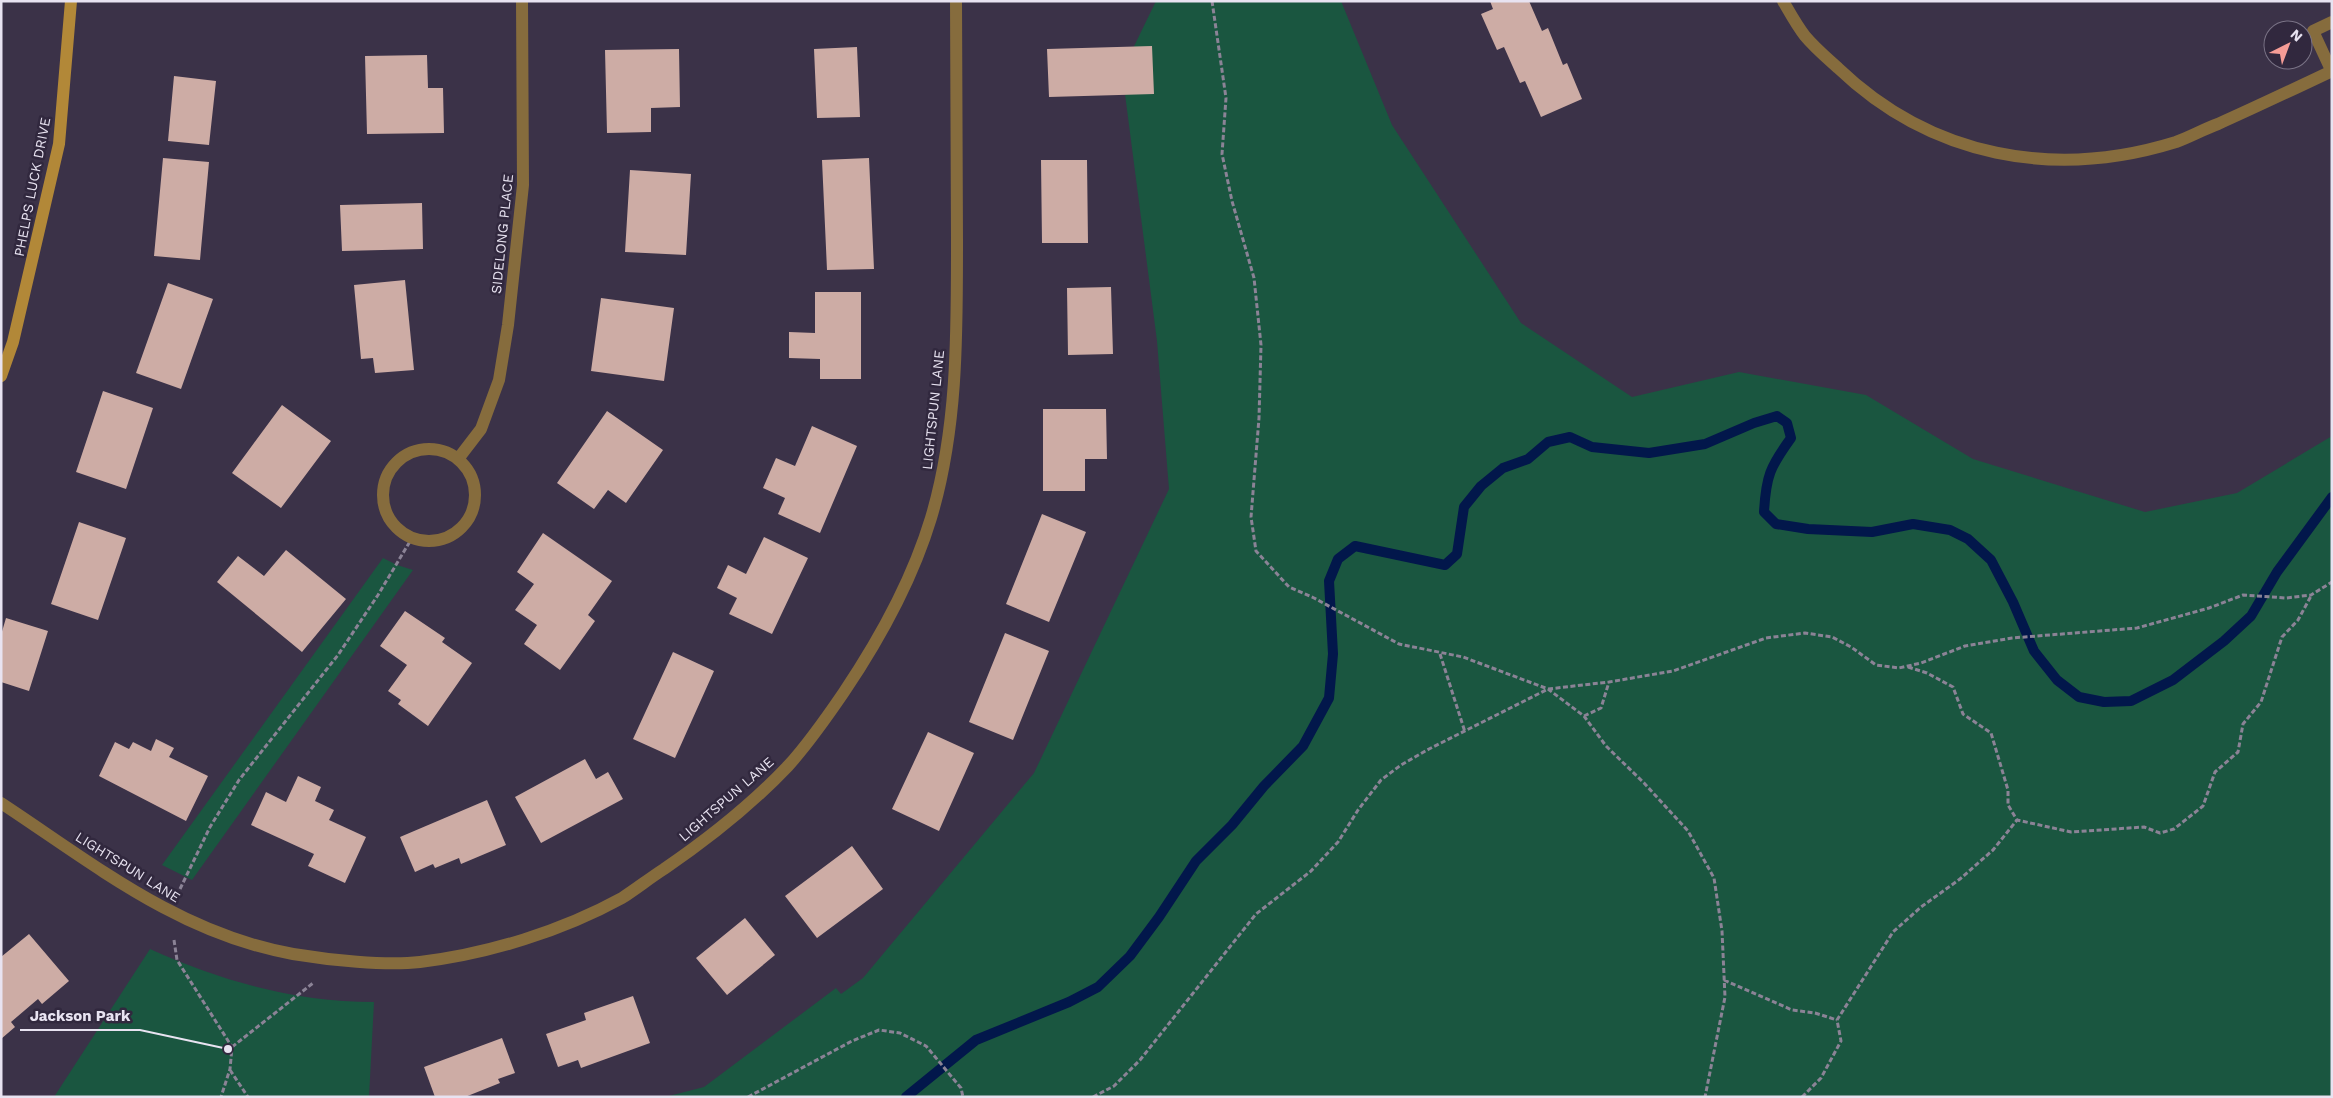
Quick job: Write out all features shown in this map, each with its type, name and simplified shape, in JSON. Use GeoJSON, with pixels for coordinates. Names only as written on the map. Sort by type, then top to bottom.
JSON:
{"type":"FeatureCollection","features":[{"type":"Feature","properties":{"kind":"street","name":"PHELPS LUCK DRIVE"},"geometry":{"type":"LineString","coordinates":[[1,376],[17,324],[59,144],[71,1]]}},
{"type":"Feature","properties":{"kind":"street","name":"SIDELONG PLACE"},"geometry":{"type":"LineString","coordinates":[[458,459],[481,429],[484,421],[498,380],[508,324],[523,185],[522,1]]}},
{"type":"Feature","properties":{"kind":"street","name":"LIGHTSPUN LANE"},"geometry":{"type":"LineString","coordinates":[[1,804],[120,883],[170,913],[223,935],[290,954],[344,960],[416,963],[480,952],[543,934],[621,898],[690,851],[745,807],[790,764],[829,715],[862,664],[892,616],[915,568],[932,515],[946,457],[957,307],[956,1]]}},
{"type":"Feature","properties":{"kind":"street"},"geometry":{"type":"LineString","coordinates":[[1782,1],[1805,36],[1828,60],[1857,87],[1898,115],[1933,133],[1976,149],[2037,159],[2099,158],[2176,141],[2332,72],[2312,31],[2332,22]]}},
{"type":"Feature","properties":{"kind":"street"},"geometry":{"type":"LineString","coordinates":[[428,448],[442,450],[458,459],[470,472],[475,491],[474,508],[465,525],[447,538],[428,541],[412,538],[396,528],[387,516],[382,495],[385,479],[397,461],[410,452],[428,448]]}},
{"type":"Feature","properties":{"kind":"path"},"geometry":{"type":"LineString","coordinates":[[1212,1],[1226,98],[1222,154],[1232,201],[1254,278],[1261,345],[1259,418],[1251,517],[1256,551],[1289,587],[1314,598],[1400,644],[1463,658],[1548,689],[1584,716],[1606,746],[1688,830],[1714,878],[1722,931],[1725,997],[1705,1097]]}},
{"type":"Feature","properties":{"kind":"path"},"geometry":{"type":"LineString","coordinates":[[221,1097],[230,1069],[232,1047],[177,960],[170,913],[210,827],[238,780],[338,655],[378,595],[412,538]]}},
{"type":"Feature","properties":{"kind":"path"},"geometry":{"type":"LineString","coordinates":[[1094,1097],[1114,1086],[1140,1060],[1256,914],[1311,871],[1338,842],[1358,810],[1381,780],[1401,765],[1548,689],[1609,682],[1673,671],[1766,638],[1805,633],[1832,637],[1851,646],[1876,665],[1899,668],[1908,667],[1965,646],[2012,638],[2137,628],[2210,608],[2244,595],[2286,598],[2311,595],[2332,582]]}},
{"type":"Feature","properties":{"kind":"path"},"geometry":{"type":"LineString","coordinates":[[2017,820],[2035,822],[2071,832],[2144,827],[2160,833],[2174,829],[2203,806],[2215,772],[2238,752],[2243,724],[2260,702],[2282,637],[2298,620],[2311,595]]}},
{"type":"Feature","properties":{"kind":"path"},"geometry":{"type":"LineString","coordinates":[[1440,653],[1465,732]]}},
{"type":"Feature","properties":{"kind":"path"},"geometry":{"type":"LineString","coordinates":[[1908,667],[1927,673],[1953,687],[1963,714],[1991,733],[2008,790],[2008,805],[2017,820]]}},
{"type":"Feature","properties":{"kind":"path"},"geometry":{"type":"LineString","coordinates":[[1584,716],[1600,708],[1609,682]]}},
{"type":"Feature","properties":{"kind":"path"},"geometry":{"type":"LineString","coordinates":[[1802,1097],[1821,1078],[1840,1041],[1837,1020],[1893,932],[1921,907],[1960,879],[1994,850],[2017,820]]}},
{"type":"Feature","properties":{"kind":"path"},"geometry":{"type":"LineString","coordinates":[[232,1047],[344,960]]}},
{"type":"Feature","properties":{"kind":"path"},"geometry":{"type":"LineString","coordinates":[[1724,980],[1792,1010],[1815,1013],[1837,1020]]}},
{"type":"Feature","properties":{"kind":"path"},"geometry":{"type":"LineString","coordinates":[[748,1097],[852,1040],[879,1030],[900,1033],[926,1046],[961,1088],[963,1097]]}},
{"type":"Feature","properties":{"kind":"path"},"geometry":{"type":"LineString","coordinates":[[230,1069],[248,1097]]}},
{"type":"Feature","properties":{"kind":"green space"},"geometry":{"type":"Polygon","coordinates":[[[1156,1],[1341,1],[1392,125],[1521,323],[1632,397],[1739,372],[1866,395],[1973,459],[2145,512],[2237,493],[2332,436],[2332,1097],[665,1097],[704,1087],[836,988],[841,994],[863,978],[1034,773],[1169,489],[1157,341],[1122,71],[1156,1]]]}},
{"type":"Feature","properties":{"kind":"green space"},"geometry":{"type":"Polygon","coordinates":[[[383,558],[413,570],[192,880],[162,865],[383,558]]]}},
{"type":"Feature","properties":{"kind":"green space"},"geometry":{"type":"Polygon","coordinates":[[[150,949],[204,971],[259,988],[316,998],[374,1002],[369,1097],[54,1097],[150,949]]]}},
{"type":"Feature","properties":{"kind":"building"},"geometry":{"type":"Polygon","coordinates":[[[1490,1],[1529,1],[1542,31],[1548,28],[1563,65],[1567,63],[1582,99],[1541,117],[1525,81],[1520,83],[1504,47],[1497,50],[1481,14],[1493,9],[1490,1]]]}},
{"type":"Feature","properties":{"kind":"building"},"geometry":{"type":"Polygon","coordinates":[[[1152,46],[1154,94],[1049,97],[1047,49],[1152,46]]]}},
{"type":"Feature","properties":{"kind":"building"},"geometry":{"type":"Polygon","coordinates":[[[857,47],[860,117],[817,118],[814,49],[857,47]]]}},
{"type":"Feature","properties":{"kind":"building"},"geometry":{"type":"Polygon","coordinates":[[[679,49],[680,107],[651,108],[651,132],[607,133],[605,50],[679,49]]]}},
{"type":"Feature","properties":{"kind":"building"},"geometry":{"type":"Polygon","coordinates":[[[427,55],[428,88],[443,88],[444,133],[367,134],[365,56],[427,55]]]}},
{"type":"Feature","properties":{"kind":"building"},"geometry":{"type":"Polygon","coordinates":[[[174,76],[216,81],[209,145],[168,141],[174,76]]]}},
{"type":"Feature","properties":{"kind":"building"},"geometry":{"type":"Polygon","coordinates":[[[163,158],[209,162],[200,260],[154,256],[163,158]]]}},
{"type":"Feature","properties":{"kind":"building"},"geometry":{"type":"Polygon","coordinates":[[[869,158],[874,269],[827,270],[822,160],[869,158]]]}},
{"type":"Feature","properties":{"kind":"building"},"geometry":{"type":"Polygon","coordinates":[[[1041,160],[1087,160],[1088,243],[1042,243],[1041,160]]]}},
{"type":"Feature","properties":{"kind":"building"},"geometry":{"type":"Polygon","coordinates":[[[630,170],[691,174],[686,255],[625,252],[630,170]]]}},
{"type":"Feature","properties":{"kind":"building"},"geometry":{"type":"Polygon","coordinates":[[[422,203],[423,249],[342,251],[340,205],[422,203]]]}},
{"type":"Feature","properties":{"kind":"building"},"geometry":{"type":"Polygon","coordinates":[[[405,280],[414,370],[375,373],[373,358],[361,359],[354,285],[405,280]]]}},
{"type":"Feature","properties":{"kind":"building"},"geometry":{"type":"Polygon","coordinates":[[[168,283],[213,299],[181,389],[136,373],[168,283]]]}},
{"type":"Feature","properties":{"kind":"building"},"geometry":{"type":"Polygon","coordinates":[[[1111,287],[1113,354],[1068,355],[1067,288],[1111,287]]]}},
{"type":"Feature","properties":{"kind":"building"},"geometry":{"type":"Polygon","coordinates":[[[815,292],[861,292],[861,379],[820,379],[820,359],[789,358],[789,332],[815,333],[815,292]]]}},
{"type":"Feature","properties":{"kind":"building"},"geometry":{"type":"Polygon","coordinates":[[[601,298],[674,308],[664,381],[591,371],[601,298]]]}},
{"type":"Feature","properties":{"kind":"building"},"geometry":{"type":"Polygon","coordinates":[[[103,391],[153,408],[126,489],[76,472],[103,391]]]}},
{"type":"Feature","properties":{"kind":"building"},"geometry":{"type":"Polygon","coordinates":[[[282,405],[331,441],[281,508],[232,473],[282,405]]]}},
{"type":"Feature","properties":{"kind":"building"},"geometry":{"type":"Polygon","coordinates":[[[1043,409],[1106,409],[1107,459],[1085,459],[1085,491],[1043,491],[1043,409]]]}},
{"type":"Feature","properties":{"kind":"building"},"geometry":{"type":"Polygon","coordinates":[[[607,411],[663,450],[626,503],[608,490],[594,509],[557,483],[607,411]]]}},
{"type":"Feature","properties":{"kind":"building"},"geometry":{"type":"Polygon","coordinates":[[[812,426],[857,446],[820,533],[778,514],[785,498],[763,488],[776,458],[795,466],[812,426]]]}},
{"type":"Feature","properties":{"kind":"building"},"geometry":{"type":"Polygon","coordinates":[[[1042,514],[1086,532],[1049,622],[1006,604],[1042,514]]]}},
{"type":"Feature","properties":{"kind":"building"},"geometry":{"type":"Polygon","coordinates":[[[79,522],[126,538],[98,620],[51,604],[79,522]]]}},
{"type":"Feature","properties":{"kind":"building"},"geometry":{"type":"Polygon","coordinates":[[[543,533],[612,581],[588,615],[595,621],[560,670],[524,644],[537,625],[515,610],[534,584],[517,572],[543,533]]]}},
{"type":"Feature","properties":{"kind":"building"},"geometry":{"type":"Polygon","coordinates":[[[764,537],[808,558],[772,634],[729,614],[737,598],[717,588],[728,565],[746,574],[764,537]]]}},
{"type":"Feature","properties":{"kind":"building"},"geometry":{"type":"Polygon","coordinates":[[[286,550],[346,599],[302,652],[217,582],[238,556],[264,576],[286,550]]]}},
{"type":"Feature","properties":{"kind":"building"},"geometry":{"type":"Polygon","coordinates":[[[405,611],[445,638],[442,642],[472,663],[428,726],[398,704],[401,700],[388,691],[407,665],[380,646],[405,611]]]}},
{"type":"Feature","properties":{"kind":"building"},"geometry":{"type":"Polygon","coordinates":[[[6,618],[48,631],[29,691],[1,682],[1,635],[6,618]]]}},
{"type":"Feature","properties":{"kind":"building"},"geometry":{"type":"Polygon","coordinates":[[[1005,633],[1049,651],[1013,740],[969,722],[1005,633]]]}},
{"type":"Feature","properties":{"kind":"building"},"geometry":{"type":"Polygon","coordinates":[[[673,652],[714,671],[675,758],[633,739],[673,652]]]}},
{"type":"Feature","properties":{"kind":"building"},"geometry":{"type":"Polygon","coordinates":[[[928,732],[974,753],[939,831],[892,809],[928,732]]]}},
{"type":"Feature","properties":{"kind":"building"},"geometry":{"type":"Polygon","coordinates":[[[156,739],[174,748],[169,757],[208,776],[186,821],[99,776],[115,742],[129,749],[133,742],[151,751],[156,739]]]}},
{"type":"Feature","properties":{"kind":"building"},"geometry":{"type":"Polygon","coordinates":[[[585,759],[596,779],[608,772],[623,799],[541,843],[515,797],[585,759]]]}},
{"type":"Feature","properties":{"kind":"building"},"geometry":{"type":"Polygon","coordinates":[[[298,776],[321,787],[315,801],[334,810],[329,820],[366,837],[345,883],[308,866],[314,854],[251,825],[266,792],[286,802],[298,776]]]}},
{"type":"Feature","properties":{"kind":"building"},"geometry":{"type":"Polygon","coordinates":[[[487,800],[506,845],[461,864],[459,858],[435,868],[433,864],[415,872],[400,837],[487,800]]]}},
{"type":"Feature","properties":{"kind":"building"},"geometry":{"type":"Polygon","coordinates":[[[852,846],[883,889],[817,938],[785,896],[852,846]]]}},
{"type":"Feature","properties":{"kind":"building"},"geometry":{"type":"Polygon","coordinates":[[[745,918],[775,955],[727,995],[696,958],[745,918]]]}},
{"type":"Feature","properties":{"kind":"building"},"geometry":{"type":"Polygon","coordinates":[[[29,934],[69,981],[42,1004],[38,999],[11,1022],[15,1027],[1,1039],[1,957],[29,934]]]}},
{"type":"Feature","properties":{"kind":"building"},"geometry":{"type":"Polygon","coordinates":[[[633,996],[650,1043],[581,1068],[578,1060],[558,1067],[546,1034],[586,1020],[584,1013],[633,996]]]}},
{"type":"Feature","properties":{"kind":"building"},"geometry":{"type":"Polygon","coordinates":[[[502,1038],[515,1073],[498,1079],[500,1083],[465,1097],[435,1097],[424,1067],[502,1038]]]}},
{"type":"Feature","properties":{"kind":"waterway"},"geometry":{"type":"LineString","coordinates":[[906,1097],[976,1040],[1069,1002],[1098,987],[1130,956],[1159,917],[1196,861],[1232,825],[1264,786],[1303,746],[1329,698],[1333,654],[1329,581],[1338,559],[1355,546],[1445,565],[1457,554],[1464,507],[1481,486],[1503,468],[1528,459],[1548,442],[1570,437],[1592,447],[1649,453],[1705,444],[1754,423],[1777,416],[1787,423],[1791,438],[1770,472],[1766,489],[1764,512],[1776,524],[1808,529],[1872,532],[1913,524],[1950,530],[1968,539],[1991,560],[2013,602],[2034,651],[2057,680],[2079,697],[2104,702],[2131,701],[2173,680],[2224,641],[2251,616],[2277,572],[2332,497]]}},
{"type":"Feature","properties":{"kind":"place","name":"Jackson Park"},"geometry":{"type":"Point","coordinates":[228,1049]}}]}
